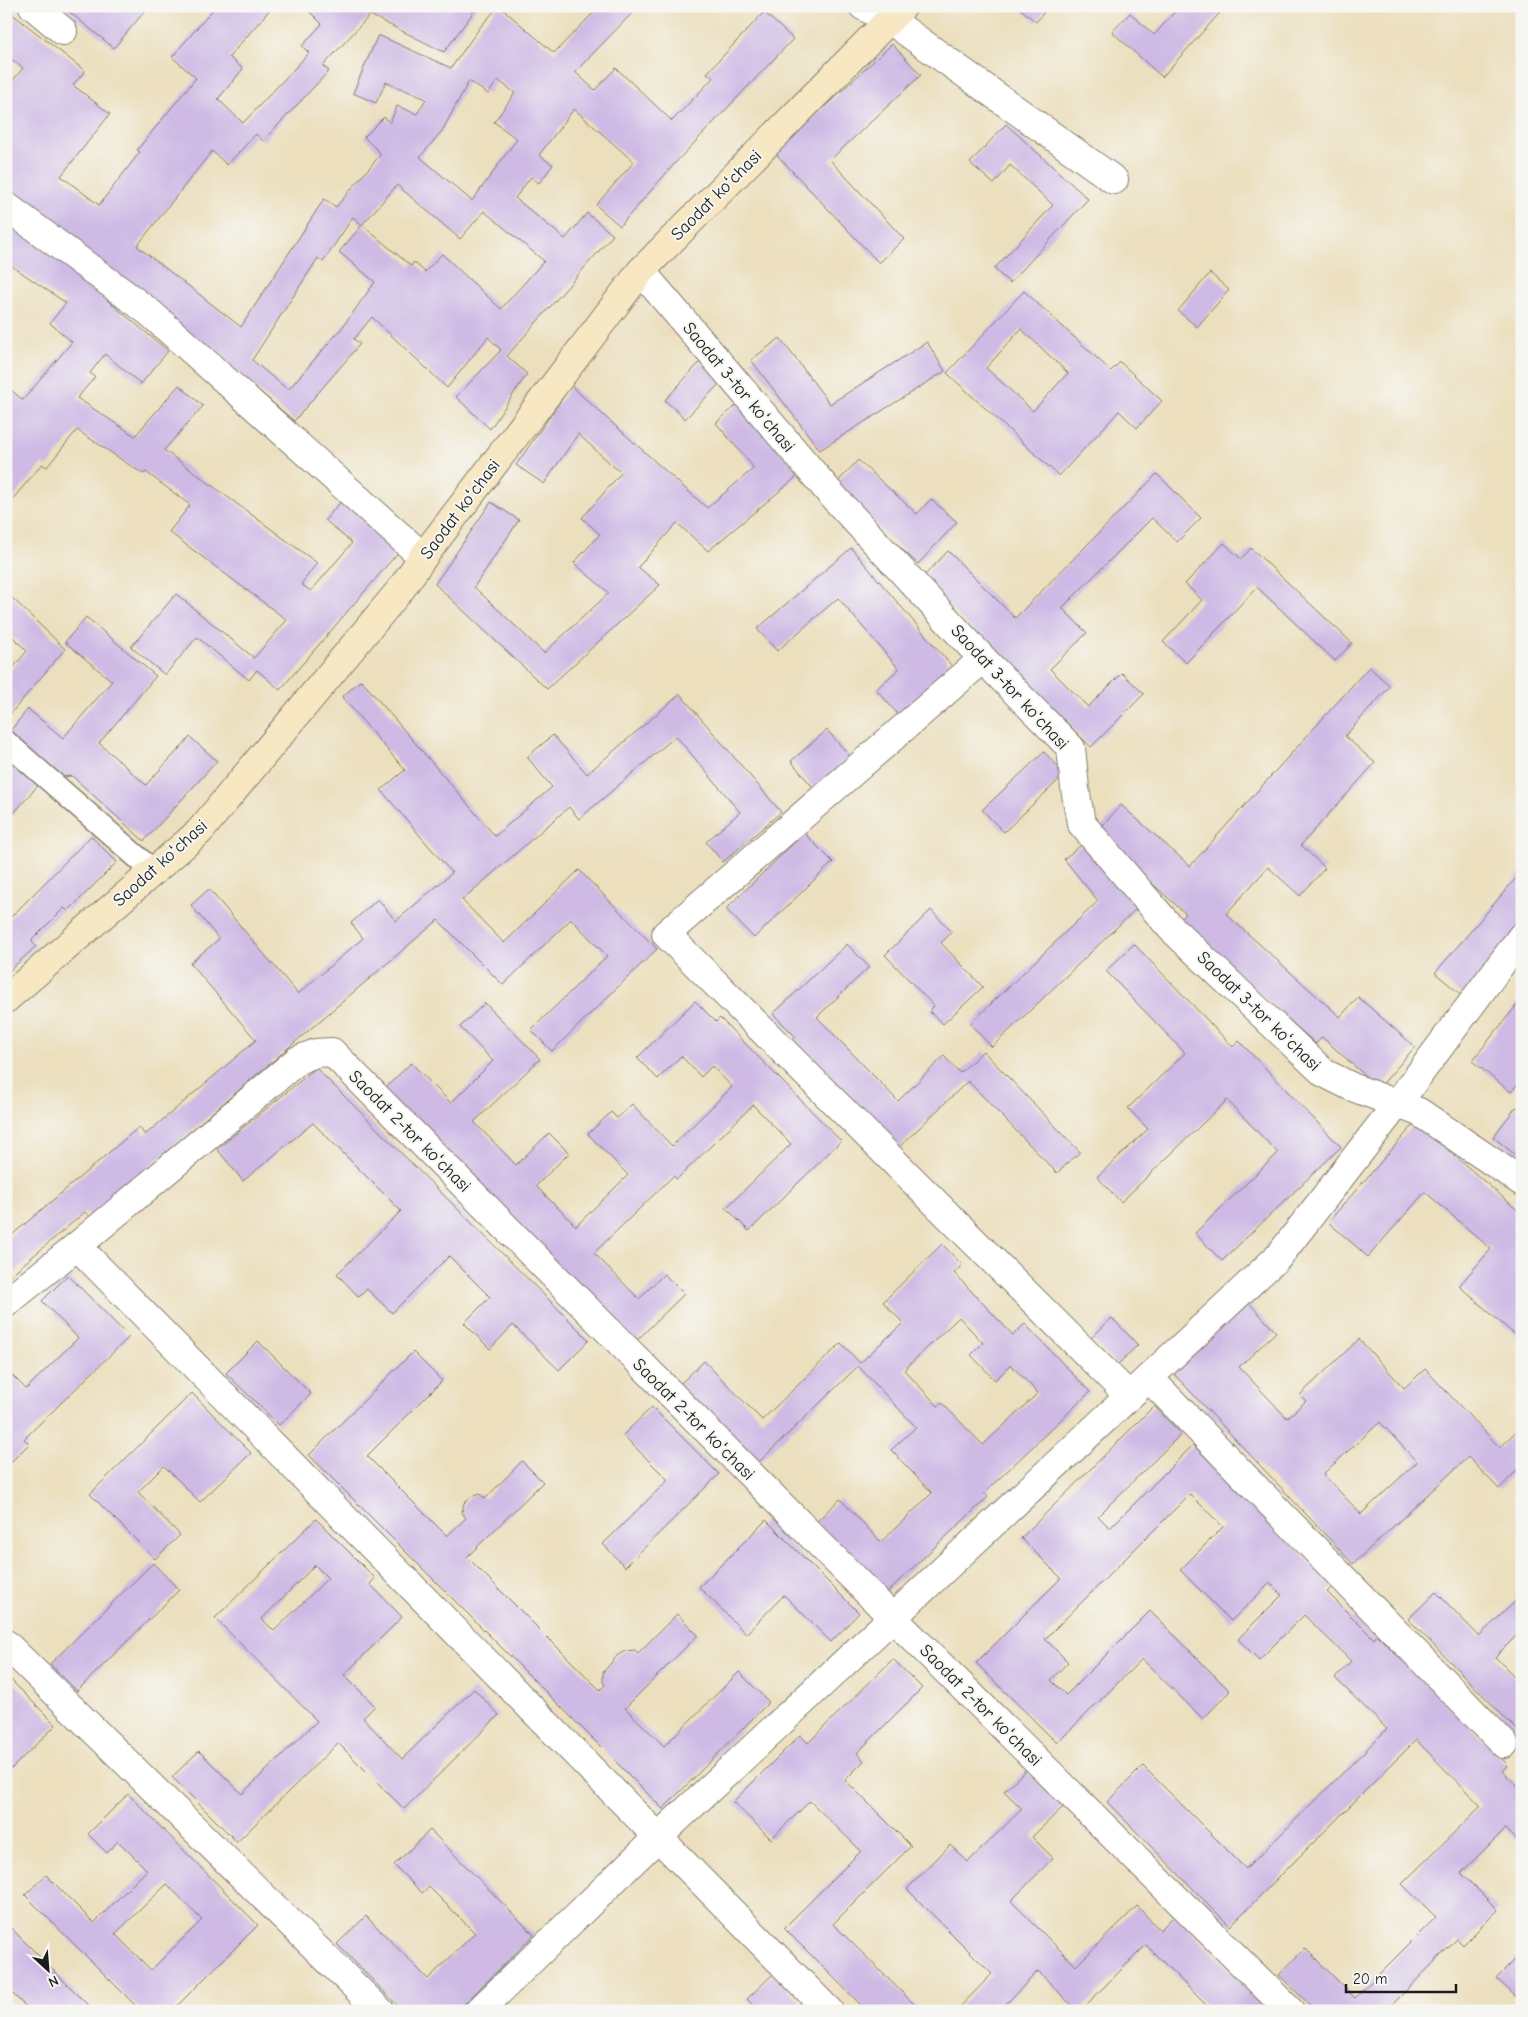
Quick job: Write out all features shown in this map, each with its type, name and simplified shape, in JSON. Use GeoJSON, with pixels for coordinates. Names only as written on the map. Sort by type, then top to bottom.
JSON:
{"type":"FeatureCollection","features":[{"type":"Feature","properties":{"kind":"street"},"geometry":{"type":"LineString","coordinates":[[33,6],[63,30]]}},
{"type":"Feature","properties":{"kind":"street"},"geometry":{"type":"LineString","coordinates":[[863,6],[896,13],[1114,180]]}},
{"type":"Feature","properties":{"kind":"street","name":"Saodat koʻchasi"},"geometry":{"type":"LineString","coordinates":[[6,999],[199,832],[401,589],[423,557],[641,271],[896,13]]}},
{"type":"Feature","properties":{"kind":"street"},"geometry":{"type":"LineString","coordinates":[[6,206],[149,312],[423,557]]}},
{"type":"Feature","properties":{"kind":"street","name":"Saodat 3-tor koʻchasi"},"geometry":{"type":"LineString","coordinates":[[641,271],[830,493],[983,658],[1071,748],[1075,788],[1082,823],[1170,927],[1324,1074],[1419,1112],[1522,1182]]}},
{"type":"Feature","properties":{"kind":"street"},"geometry":{"type":"LineString","coordinates":[[983,658],[666,934],[1129,1396]]}},
{"type":"Feature","properties":{"kind":"street"},"geometry":{"type":"LineString","coordinates":[[478,2011],[658,1837],[1279,1256],[1397,1104],[1522,936]]}},
{"type":"Feature","properties":{"kind":"street","name":"Saodat 2-tor koʻchasi"},"geometry":{"type":"LineString","coordinates":[[77,1246],[298,1060],[316,1053],[332,1052],[893,1618],[1290,2011]]}},
{"type":"Feature","properties":{"kind":"street"},"geometry":{"type":"LineString","coordinates":[[6,1303],[77,1246],[829,2011]]}},
{"type":"Feature","properties":{"kind":"street"},"geometry":{"type":"LineString","coordinates":[[1149,1378],[1504,1744]]}},
{"type":"Feature","properties":{"kind":"street"},"geometry":{"type":"LineString","coordinates":[[6,1644],[380,2011]]}},
{"type":"Feature","properties":{"kind":"lane"},"geometry":{"type":"LineString","coordinates":[[6,742],[153,871]]}},
{"type":"Feature","properties":{"kind":"building"},"geometry":{"type":"Polygon","coordinates":[[[62,6],[149,6],[114,48],[62,6]]]}},
{"type":"Feature","properties":{"kind":"building"},"geometry":{"type":"Polygon","coordinates":[[[216,6],[273,6],[229,57],[243,69],[218,99],[243,123],[309,53],[302,46],[322,24],[304,6],[478,6],[444,52],[370,15],[323,66],[329,71],[263,141],[256,134],[227,165],[212,151],[137,246],[241,327],[324,199],[336,207],[381,154],[364,137],[384,117],[390,123],[397,106],[417,114],[426,99],[386,82],[376,103],[353,93],[378,35],[451,68],[481,26],[499,6],[554,53],[600,6],[639,6],[575,72],[595,90],[616,68],[672,121],[713,78],[707,73],[764,12],[793,39],[676,162],[620,226],[596,205],[634,162],[574,109],[539,155],[553,165],[539,183],[531,177],[515,198],[565,239],[587,213],[613,235],[507,356],[527,374],[490,429],[456,397],[501,350],[488,337],[447,388],[372,317],[354,339],[360,344],[294,421],[242,376],[6,194],[6,89],[23,68],[6,55],[6,9],[85,71],[73,85],[110,114],[61,176],[99,205],[140,152],[137,150],[196,78],[172,57],[216,6]],[[498,80],[488,94],[469,81],[442,131],[420,157],[472,201],[517,139],[494,122],[515,93],[498,80]],[[397,185],[362,225],[411,266],[414,262],[425,272],[442,254],[501,309],[544,261],[484,211],[460,239],[397,185]],[[353,217],[323,262],[318,258],[252,360],[288,390],[341,329],[375,282],[339,252],[362,225],[353,217]]]}},
{"type":"Feature","properties":{"kind":"building"},"geometry":{"type":"Polygon","coordinates":[[[1017,6],[1049,6],[1036,22],[1017,6]]]}},
{"type":"Feature","properties":{"kind":"building"},"geometry":{"type":"Polygon","coordinates":[[[1180,6],[1226,6],[1162,77],[1112,32],[1130,13],[1154,35],[1180,6]]]}},
{"type":"Feature","properties":{"kind":"building"},"geometry":{"type":"Polygon","coordinates":[[[892,44],[921,75],[830,160],[904,239],[879,263],[775,153],[892,44]]]}},
{"type":"Feature","properties":{"kind":"building"},"geometry":{"type":"Polygon","coordinates":[[[1006,124],[1088,199],[1010,283],[994,269],[1053,205],[1010,165],[994,184],[970,163],[1006,124]]]}},
{"type":"Feature","properties":{"kind":"building"},"geometry":{"type":"Polygon","coordinates":[[[6,223],[112,294],[107,300],[168,351],[141,384],[105,354],[90,373],[95,377],[77,398],[135,436],[179,385],[203,406],[164,450],[317,563],[301,584],[311,591],[352,543],[325,520],[344,498],[402,548],[280,690],[257,670],[249,680],[197,637],[165,675],[131,647],[176,594],[254,658],[287,620],[169,532],[190,505],[146,472],[143,474],[77,430],[47,467],[42,464],[6,507],[6,386],[23,400],[72,342],[50,323],[66,303],[6,262],[6,223]]]}},
{"type":"Feature","properties":{"kind":"building"},"geometry":{"type":"Polygon","coordinates":[[[1210,273],[1229,290],[1197,327],[1178,311],[1210,273]]]}},
{"type":"Feature","properties":{"kind":"building"},"geometry":{"type":"Polygon","coordinates":[[[1024,291],[1111,371],[1120,362],[1162,401],[1137,428],[1119,411],[1059,476],[947,373],[1024,291]],[[1021,329],[986,368],[1033,411],[1068,373],[1021,329]]]}},
{"type":"Feature","properties":{"kind":"building"},"geometry":{"type":"Polygon","coordinates":[[[780,338],[830,404],[927,342],[945,371],[820,450],[751,360],[780,338]]]}},
{"type":"Feature","properties":{"kind":"building"},"geometry":{"type":"Polygon","coordinates":[[[701,361],[722,381],[685,419],[665,400],[701,361]]]}},
{"type":"Feature","properties":{"kind":"building"},"geometry":{"type":"Polygon","coordinates":[[[571,386],[707,508],[754,468],[716,423],[739,403],[800,474],[708,551],[677,523],[638,567],[660,585],[547,689],[435,584],[491,502],[519,520],[474,587],[544,653],[609,593],[574,563],[600,534],[582,518],[621,473],[578,434],[544,484],[516,465],[571,386]]]}},
{"type":"Feature","properties":{"kind":"building"},"geometry":{"type":"Polygon","coordinates":[[[858,460],[917,514],[931,499],[957,522],[918,564],[834,486],[858,460]]]}},
{"type":"Feature","properties":{"kind":"building"},"geometry":{"type":"Polygon","coordinates":[[[1157,474],[1201,518],[1177,542],[1152,518],[1062,608],[1087,633],[1050,669],[1088,707],[1122,673],[1144,694],[1091,747],[921,579],[948,551],[1015,618],[1157,474]]]}},
{"type":"Feature","properties":{"kind":"building"},"geometry":{"type":"Polygon","coordinates":[[[1224,543],[1241,559],[1251,548],[1352,643],[1335,661],[1257,587],[1186,663],[1163,642],[1202,600],[1185,584],[1224,543]]]}},
{"type":"Feature","properties":{"kind":"building"},"geometry":{"type":"Polygon","coordinates":[[[851,548],[956,671],[901,718],[876,689],[899,669],[838,598],[777,651],[757,629],[851,548]]]}},
{"type":"Feature","properties":{"kind":"building"},"geometry":{"type":"Polygon","coordinates":[[[6,592],[65,649],[6,719],[6,676],[27,651],[6,630],[6,592]]]}},
{"type":"Feature","properties":{"kind":"building"},"geometry":{"type":"Polygon","coordinates":[[[86,617],[156,676],[99,743],[146,785],[190,737],[217,761],[144,841],[72,776],[52,778],[6,736],[28,709],[63,738],[112,681],[65,642],[86,617]]]}},
{"type":"Feature","properties":{"kind":"building"},"geometry":{"type":"Polygon","coordinates":[[[1369,667],[1390,686],[1345,736],[1375,763],[1301,845],[1325,868],[1300,896],[1268,867],[1226,914],[1340,1017],[1358,997],[1415,1047],[1379,1088],[1322,1037],[1316,1044],[1179,921],[1186,914],[1096,833],[1121,805],[1190,866],[1369,667]]]}},
{"type":"Feature","properties":{"kind":"building"},"geometry":{"type":"Polygon","coordinates":[[[361,680],[495,836],[552,787],[527,757],[553,735],[587,774],[680,694],[781,812],[723,862],[706,842],[740,812],[676,736],[579,819],[569,807],[462,900],[504,943],[579,870],[657,949],[552,1051],[531,1030],[607,956],[571,919],[503,985],[438,920],[90,1217],[85,1212],[6,1279],[6,1240],[139,1127],[145,1135],[256,1040],[190,963],[219,939],[191,905],[209,889],[298,994],[363,938],[351,923],[378,899],[396,921],[452,873],[381,790],[405,770],[342,697],[361,680]]]}},
{"type":"Feature","properties":{"kind":"building"},"geometry":{"type":"Polygon","coordinates":[[[827,730],[853,760],[816,791],[791,761],[827,730]]]}},
{"type":"Feature","properties":{"kind":"building"},"geometry":{"type":"Polygon","coordinates":[[[6,752],[41,782],[6,822],[6,752]]]}},
{"type":"Feature","properties":{"kind":"building"},"geometry":{"type":"Polygon","coordinates":[[[1044,752],[1065,774],[1004,832],[982,810],[1044,752]]]}},
{"type":"Feature","properties":{"kind":"building"},"geometry":{"type":"Polygon","coordinates":[[[804,833],[833,862],[754,938],[726,909],[804,833]]]}},
{"type":"Feature","properties":{"kind":"building"},"geometry":{"type":"Polygon","coordinates":[[[91,836],[117,862],[68,911],[64,908],[31,941],[36,946],[6,974],[6,917],[9,919],[91,836]]]}},
{"type":"Feature","properties":{"kind":"building"},"geometry":{"type":"Polygon","coordinates":[[[1084,843],[1137,908],[992,1047],[970,1024],[1098,901],[1064,859],[1084,843]]]}},
{"type":"Feature","properties":{"kind":"building"},"geometry":{"type":"Polygon","coordinates":[[[1522,871],[1522,927],[1463,996],[1435,973],[1522,871]]]}},
{"type":"Feature","properties":{"kind":"building"},"geometry":{"type":"Polygon","coordinates":[[[931,910],[952,932],[941,943],[983,987],[943,1024],[929,1011],[934,1006],[885,955],[931,910]]]}},
{"type":"Feature","properties":{"kind":"building"},"geometry":{"type":"Polygon","coordinates":[[[847,944],[869,967],[817,1017],[898,1101],[944,1056],[960,1073],[983,1051],[1080,1152],[1057,1173],[968,1081],[894,1152],[789,1043],[796,1037],[773,1014],[847,944]]]}},
{"type":"Feature","properties":{"kind":"building"},"geometry":{"type":"Polygon","coordinates":[[[1134,944],[1233,1047],[1239,1041],[1341,1147],[1222,1261],[1195,1233],[1278,1153],[1227,1100],[1121,1202],[1097,1177],[1148,1129],[1128,1108],[1185,1053],[1106,971],[1134,944]]]}},
{"type":"Feature","properties":{"kind":"building"},"geometry":{"type":"Polygon","coordinates":[[[695,1001],[716,1022],[720,1018],[841,1141],[749,1231],[726,1208],[791,1144],[753,1105],[677,1179],[673,1176],[594,1253],[639,1299],[664,1274],[684,1294],[631,1346],[382,1091],[411,1063],[451,1103],[493,1061],[460,1027],[485,1003],[540,1059],[474,1122],[516,1165],[549,1133],[569,1153],[536,1186],[576,1226],[628,1175],[588,1134],[611,1112],[617,1118],[632,1104],[672,1146],[732,1087],[712,1066],[701,1077],[681,1056],[658,1079],[637,1058],[695,1001]]]}},
{"type":"Feature","properties":{"kind":"building"},"geometry":{"type":"Polygon","coordinates":[[[1520,1001],[1522,1079],[1511,1092],[1472,1061],[1520,1001]]]}},
{"type":"Feature","properties":{"kind":"building"},"geometry":{"type":"Polygon","coordinates":[[[316,1068],[589,1340],[559,1370],[513,1325],[490,1349],[464,1323],[490,1297],[449,1256],[392,1313],[367,1289],[359,1297],[337,1274],[401,1211],[313,1123],[243,1181],[217,1149],[316,1068]]]}},
{"type":"Feature","properties":{"kind":"building"},"geometry":{"type":"Polygon","coordinates":[[[1516,1107],[1522,1111],[1522,1160],[1493,1137],[1516,1107]]]}},
{"type":"Feature","properties":{"kind":"building"},"geometry":{"type":"Polygon","coordinates":[[[1416,1122],[1522,1214],[1522,1341],[1459,1286],[1491,1249],[1425,1192],[1368,1257],[1328,1222],[1416,1122]]]}},
{"type":"Feature","properties":{"kind":"building"},"geometry":{"type":"Polygon","coordinates":[[[942,1244],[962,1265],[954,1273],[1013,1335],[1025,1324],[1090,1392],[984,1493],[988,1497],[884,1595],[815,1523],[840,1499],[881,1542],[932,1493],[891,1450],[916,1427],[858,1366],[755,1466],[677,1387],[704,1361],[762,1420],[841,1343],[860,1363],[903,1323],[883,1302],[942,1244]],[[959,1317],[904,1370],[938,1406],[942,1403],[983,1445],[1038,1393],[1011,1365],[995,1380],[971,1355],[983,1343],[959,1317]]]}},
{"type":"Feature","properties":{"kind":"building"},"geometry":{"type":"Polygon","coordinates":[[[68,1275],[129,1337],[24,1439],[29,1444],[6,1467],[6,1369],[26,1389],[78,1338],[42,1301],[68,1275]]]}},
{"type":"Feature","properties":{"kind":"building"},"geometry":{"type":"Polygon","coordinates":[[[1248,1302],[1276,1332],[1239,1367],[1287,1418],[1306,1401],[1300,1395],[1359,1339],[1404,1388],[1425,1369],[1500,1448],[1522,1425],[1522,1465],[1499,1489],[1468,1457],[1353,1564],[1173,1373],[1248,1302]],[[1380,1422],[1323,1474],[1361,1514],[1417,1462],[1380,1422]]]}},
{"type":"Feature","properties":{"kind":"building"},"geometry":{"type":"Polygon","coordinates":[[[1112,1318],[1138,1345],[1117,1365],[1091,1338],[1112,1318]]]}},
{"type":"Feature","properties":{"kind":"building"},"geometry":{"type":"Polygon","coordinates":[[[258,1341],[311,1394],[279,1425],[226,1373],[258,1341]]]}},
{"type":"Feature","properties":{"kind":"building"},"geometry":{"type":"Polygon","coordinates":[[[413,1352],[442,1381],[367,1456],[447,1536],[466,1518],[462,1513],[464,1503],[470,1497],[480,1494],[485,1499],[522,1461],[543,1482],[467,1557],[600,1690],[605,1685],[603,1682],[603,1672],[618,1655],[625,1651],[635,1650],[638,1653],[677,1614],[698,1635],[625,1708],[664,1746],[739,1672],[769,1702],[663,1809],[309,1455],[413,1352]]]}},
{"type":"Feature","properties":{"kind":"building"},"geometry":{"type":"Polygon","coordinates":[[[192,1393],[251,1453],[200,1502],[164,1466],[138,1492],[180,1535],[155,1559],[90,1494],[192,1393]]]}},
{"type":"Feature","properties":{"kind":"building"},"geometry":{"type":"Polygon","coordinates":[[[1154,1406],[1181,1434],[1098,1516],[1110,1528],[1193,1445],[1334,1586],[1327,1592],[1374,1639],[1377,1635],[1508,1765],[1502,1771],[1522,1790],[1522,1846],[1505,1829],[1461,1873],[1498,1910],[1463,1945],[1457,1939],[1386,2011],[1316,2011],[1279,1975],[1305,1948],[1355,1998],[1436,1917],[1402,1884],[1481,1806],[1416,1740],[1230,1926],[1107,1802],[1143,1766],[1246,1869],[1387,1729],[1335,1678],[1351,1661],[1304,1615],[1259,1660],[1238,1639],[1282,1595],[1270,1583],[1231,1621],[1180,1570],[1223,1527],[1190,1494],[1045,1639],[1068,1662],[1051,1680],[1066,1695],[1150,1611],[1230,1691],[1203,1719],[1142,1659],[1057,1743],[976,1663],[1061,1578],[1021,1538],[1154,1406]]]}},
{"type":"Feature","properties":{"kind":"building"},"geometry":{"type":"Polygon","coordinates":[[[652,1407],[719,1474],[625,1567],[603,1544],[668,1480],[623,1435],[652,1407]]]}},
{"type":"Feature","properties":{"kind":"building"},"geometry":{"type":"Polygon","coordinates":[[[316,1519],[375,1578],[370,1584],[402,1617],[344,1675],[375,1706],[363,1718],[402,1759],[474,1689],[499,1715],[404,1809],[338,1743],[237,1842],[172,1777],[199,1751],[242,1794],[317,1721],[215,1618],[316,1519]],[[315,1565],[262,1619],[274,1631],[328,1578],[315,1565]]]}},
{"type":"Feature","properties":{"kind":"building"},"geometry":{"type":"Polygon","coordinates":[[[766,1520],[859,1613],[831,1642],[784,1595],[746,1634],[699,1587],[766,1520]]]}},
{"type":"Feature","properties":{"kind":"building"},"geometry":{"type":"Polygon","coordinates":[[[153,1563],[179,1590],[77,1691],[50,1664],[153,1563]]]}},
{"type":"Feature","properties":{"kind":"building"},"geometry":{"type":"Polygon","coordinates":[[[1436,1592],[1479,1636],[1522,1595],[1522,1630],[1495,1657],[1522,1684],[1522,1735],[1408,1619],[1436,1592]]]}},
{"type":"Feature","properties":{"kind":"building"},"geometry":{"type":"Polygon","coordinates":[[[893,1659],[922,1688],[857,1753],[864,1761],[845,1780],[911,1846],[833,1924],[921,2011],[867,2011],[784,1928],[861,1851],[810,1801],[771,1839],[733,1802],[800,1735],[808,1743],[893,1659]]]}},
{"type":"Feature","properties":{"kind":"building"},"geometry":{"type":"Polygon","coordinates":[[[6,1675],[56,1725],[6,1774],[6,1675]]]}},
{"type":"Feature","properties":{"kind":"building"},"geometry":{"type":"Polygon","coordinates":[[[1026,1770],[1063,1807],[1032,1837],[1053,1858],[1011,1901],[1076,1966],[1137,1906],[1160,1930],[1175,1915],[1270,2011],[1212,2011],[1146,1945],[1080,2011],[1077,2011],[1038,1971],[999,2011],[956,2011],[992,1974],[907,1889],[950,1845],[968,1862],[1022,1809],[1004,1791],[1026,1770]]]}},
{"type":"Feature","properties":{"kind":"building"},"geometry":{"type":"Polygon","coordinates":[[[128,1794],[258,1925],[172,2011],[141,2011],[25,1895],[46,1875],[94,1923],[147,1870],[118,1841],[107,1853],[88,1834],[128,1794]],[[167,1884],[115,1934],[151,1970],[202,1920],[167,1884]]]}},
{"type":"Feature","properties":{"kind":"building"},"geometry":{"type":"Polygon","coordinates":[[[430,1830],[534,1935],[457,2011],[403,2011],[337,1944],[366,1916],[428,1979],[475,1933],[429,1887],[422,1893],[394,1865],[430,1830]]]}},
{"type":"Feature","properties":{"kind":"building"},"geometry":{"type":"Polygon","coordinates":[[[6,1923],[94,2011],[30,2011],[6,1987],[6,1923]]]}},
{"type":"Feature","properties":{"kind":"building"},"geometry":{"type":"Polygon","coordinates":[[[1522,1952],[1522,1995],[1518,1999],[1496,1978],[1522,1952]]]}},
{"type":"Feature","properties":{"kind":"building"},"geometry":{"type":"Polygon","coordinates":[[[773,1974],[810,2011],[759,2011],[747,1999],[773,1974]]]}}]}
